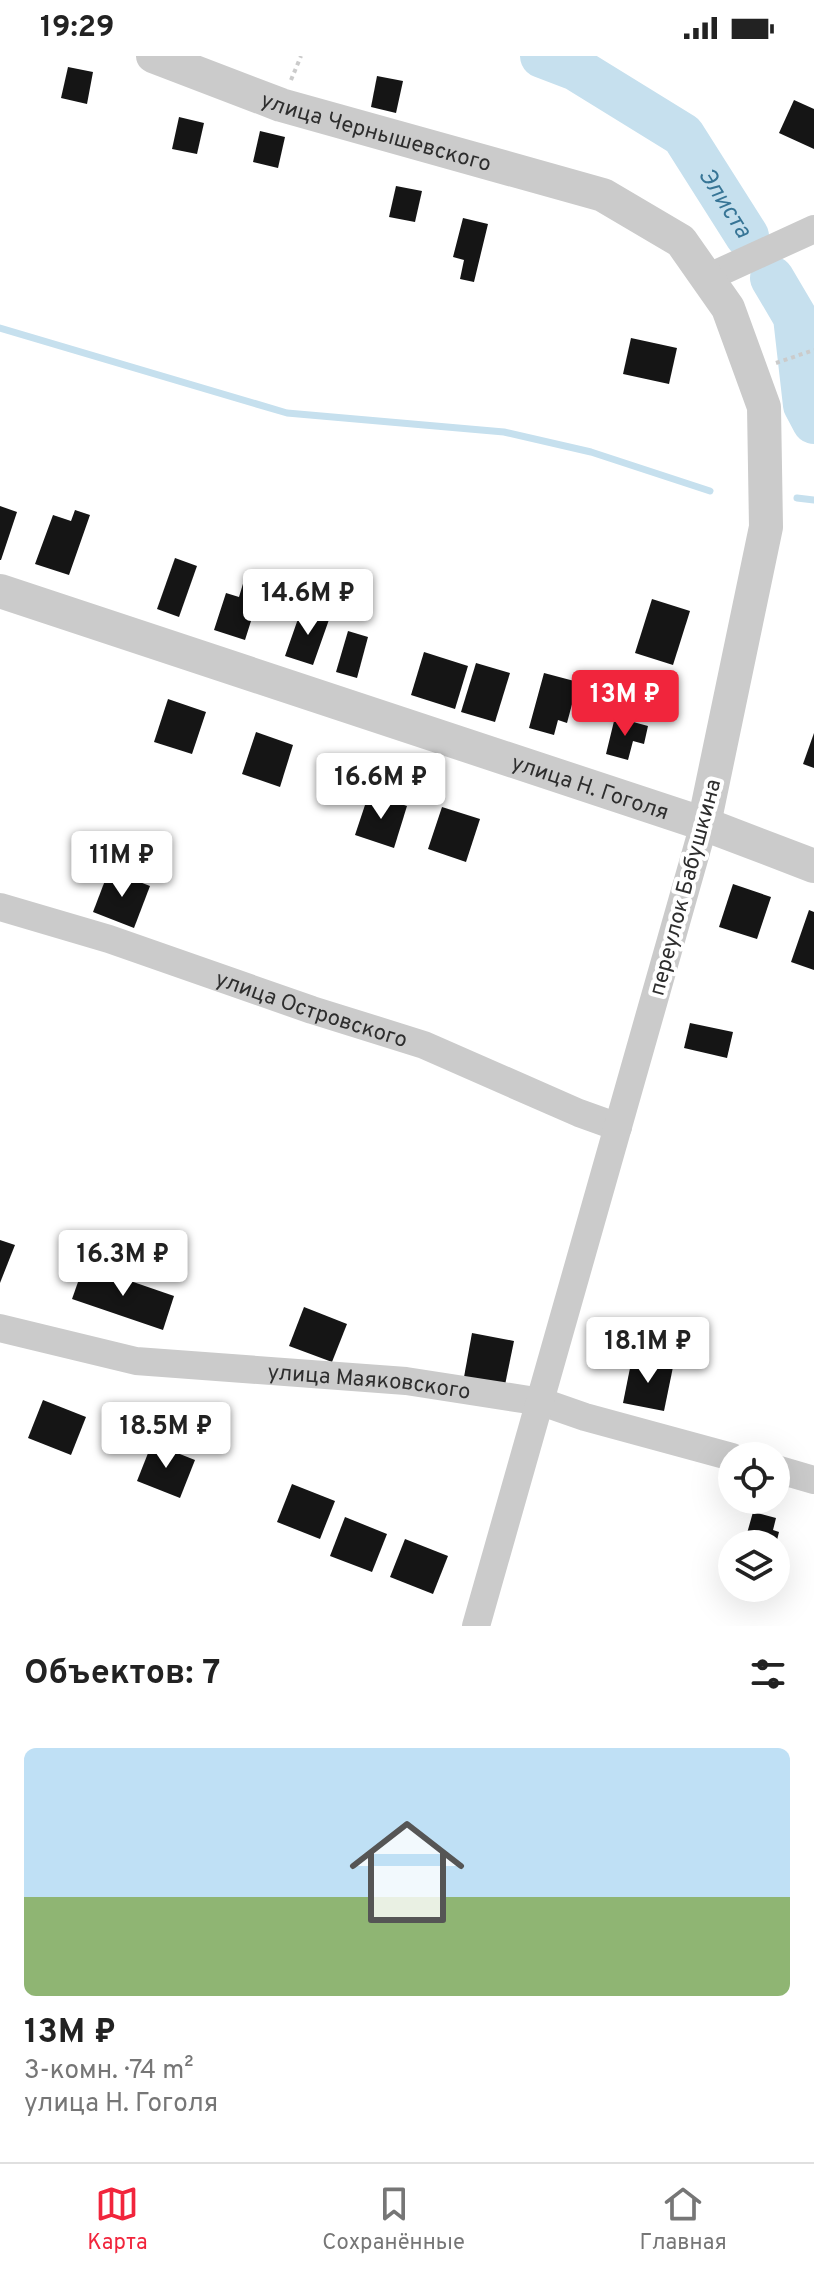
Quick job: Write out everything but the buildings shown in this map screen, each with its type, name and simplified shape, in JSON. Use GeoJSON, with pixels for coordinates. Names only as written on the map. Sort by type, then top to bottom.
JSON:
{"type":"FeatureCollection","features":[{"type":"Feature","properties":{"kind":"street","name":"улица Чернышевского"},"geometry":{"type":"LineString","coordinates":[[153,56],[281,105],[603,195]]}},
{"type":"Feature","properties":{"kind":"street","name":"переулок Бабушкина"},"geometry":{"type":"LineString","coordinates":[[476,1626],[704,824],[766,527],[764,407],[728,308],[681,241],[603,195]]}},
{"type":"Feature","properties":{"kind":"street"},"geometry":{"type":"LineString","coordinates":[[707,278],[814,229]]}},
{"type":"Feature","properties":{"kind":"street","name":"улица Н. Гоголя"},"geometry":{"type":"LineString","coordinates":[[0,591],[704,824],[814,866]]}},
{"type":"Feature","properties":{"kind":"street","name":"улица Островского"},"geometry":{"type":"LineString","coordinates":[[0,907],[109,939],[312,1010],[424,1045],[618,1127]]}},
{"type":"Feature","properties":{"kind":"street","name":"улица Маяковского"},"geometry":{"type":"LineString","coordinates":[[0,1328],[136,1361],[406,1381],[542,1402],[718,1453]]}},
{"type":"Feature","properties":{"kind":"street"},"geometry":{"type":"LineString","coordinates":[[790,1473],[814,1480]]}},
{"type":"Feature","properties":{"kind":"path"},"geometry":{"type":"LineString","coordinates":[[789,359],[813,351]]}},
{"type":"Feature","properties":{"kind":"waterway","name":"Элиста"},"geometry":{"type":"LineString","coordinates":[[542,56],[576,69],[683,135],[747,236]]}},
{"type":"Feature","properties":{"kind":"waterway","name":"Элиста"},"geometry":{"type":"LineString","coordinates":[[762,262],[772,278]]}},
{"type":"Feature","properties":{"kind":"waterway","name":"Элиста"},"geometry":{"type":"LineString","coordinates":[[772,278],[795,317],[805,405],[814,422]]}},
{"type":"Feature","properties":{"kind":"waterway"},"geometry":{"type":"LineString","coordinates":[[0,328],[287,413],[504,432],[591,452],[710,491]]}},
{"type":"Feature","properties":{"kind":"waterway"},"geometry":{"type":"LineString","coordinates":[[797,498],[814,500]]}}]}
